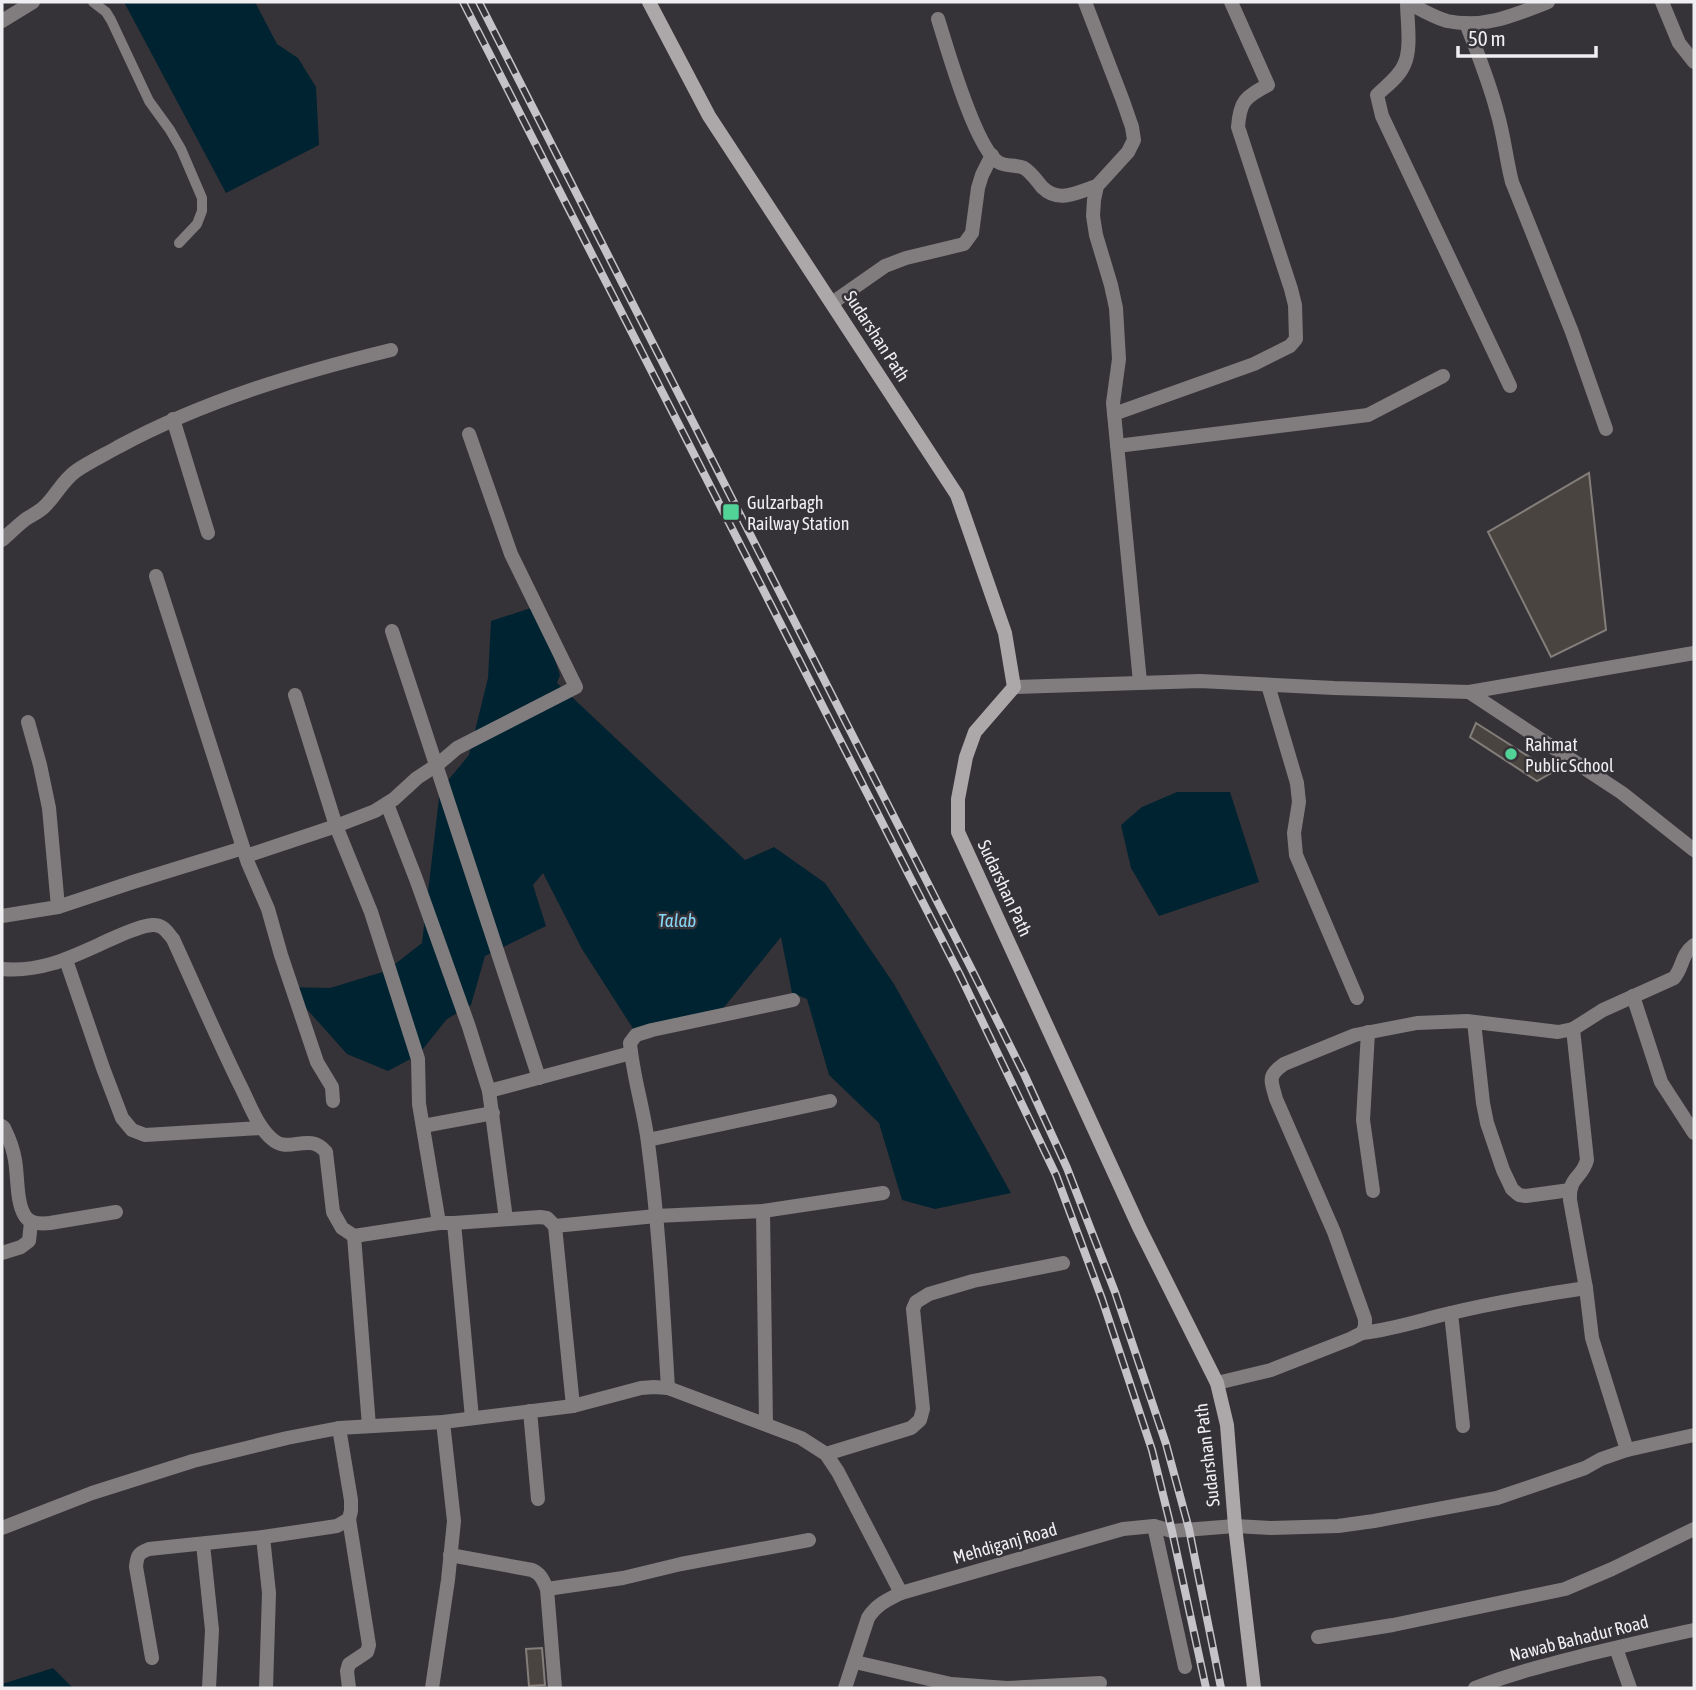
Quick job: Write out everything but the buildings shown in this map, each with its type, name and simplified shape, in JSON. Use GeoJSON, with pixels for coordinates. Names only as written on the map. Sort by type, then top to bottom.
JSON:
{"type":"FeatureCollection","features":[{"type":"Feature","properties":{"kind":"main road","name":"Sudarshan Path"},"geometry":{"type":"LineString","coordinates":[[649,2],[709,117],[957,495],[1005,633],[1014,687],[975,732],[966,757],[958,800],[958,832],[1139,1227],[1217,1383],[1227,1424],[1235,1525],[1254,1688]]}},
{"type":"Feature","properties":{"kind":"street"},"geometry":{"type":"LineString","coordinates":[[2,21],[33,2]]}},
{"type":"Feature","properties":{"kind":"street"},"geometry":{"type":"LineString","coordinates":[[938,19],[963,98],[995,160],[1026,168],[1051,194],[1060,197],[1097,187],[1128,152],[1134,139],[1123,101],[1086,2]]}},
{"type":"Feature","properties":{"kind":"street"},"geometry":{"type":"LineString","coordinates":[[1114,414],[1254,364],[1290,346],[1296,339],[1295,305],[1291,289],[1238,127],[1239,110],[1244,101],[1250,94],[1268,85],[1231,2]]}},
{"type":"Feature","properties":{"kind":"street"},"geometry":{"type":"LineString","coordinates":[[1510,386],[1382,116],[1377,95],[1399,74],[1404,65],[1408,51],[1407,2],[1446,21],[1476,24],[1510,18],[1548,2]]}},
{"type":"Feature","properties":{"kind":"street"},"geometry":{"type":"LineString","coordinates":[[1662,2],[1679,44],[1694,62]]}},
{"type":"Feature","properties":{"kind":"street"},"geometry":{"type":"LineString","coordinates":[[1466,23],[1492,91],[1512,182],[1572,332],[1606,429]]}},
{"type":"Feature","properties":{"kind":"street"},"geometry":{"type":"LineString","coordinates":[[832,303],[885,266],[964,244],[972,233],[978,188],[992,155]]}},
{"type":"Feature","properties":{"kind":"street"},"geometry":{"type":"LineString","coordinates":[[1097,187],[1093,216],[1096,236],[1111,285],[1118,334],[1119,359],[1113,403],[1140,682]]}},
{"type":"Feature","properties":{"kind":"street"},"geometry":{"type":"LineString","coordinates":[[2,540],[25,519],[42,510],[75,472],[173,419],[251,390],[391,350]]}},
{"type":"Feature","properties":{"kind":"street"},"geometry":{"type":"LineString","coordinates":[[1117,446],[1368,415],[1443,376]]}},
{"type":"Feature","properties":{"kind":"street"},"geometry":{"type":"LineString","coordinates":[[173,419],[208,533]]}},
{"type":"Feature","properties":{"kind":"street"},"geometry":{"type":"LineString","coordinates":[[2,916],[58,907],[133,881],[336,826],[375,811],[457,748],[576,687],[511,554],[469,434]]}},
{"type":"Feature","properties":{"kind":"street"},"geometry":{"type":"LineString","coordinates":[[156,576],[244,852],[268,909],[304,1025],[317,1062],[332,1087],[334,1101]]}},
{"type":"Feature","properties":{"kind":"street"},"geometry":{"type":"LineString","coordinates":[[393,631],[539,1078]]}},
{"type":"Feature","properties":{"kind":"street"},"geometry":{"type":"LineString","coordinates":[[1014,687],[1200,681],[1468,692],[1694,653]]}},
{"type":"Feature","properties":{"kind":"street"},"geometry":{"type":"LineString","coordinates":[[1268,685],[1297,783],[1298,802],[1294,833],[1296,855],[1357,998]]}},
{"type":"Feature","properties":{"kind":"street"},"geometry":{"type":"LineString","coordinates":[[1468,692],[1622,793],[1694,850]]}},
{"type":"Feature","properties":{"kind":"street"},"geometry":{"type":"LineString","coordinates":[[295,695],[336,826],[370,912],[418,1059],[419,1104],[447,1223],[472,1418]]}},
{"type":"Feature","properties":{"kind":"street"},"geometry":{"type":"LineString","coordinates":[[28,722],[49,808],[58,907]]}},
{"type":"Feature","properties":{"kind":"street"},"geometry":{"type":"LineString","coordinates":[[387,804],[460,1002],[489,1091],[506,1219]]}},
{"type":"Feature","properties":{"kind":"street"},"geometry":{"type":"LineString","coordinates":[[2,969],[19,971],[46,966],[121,935],[152,925],[162,927],[173,939],[261,1128],[277,1143],[313,1143],[320,1145],[326,1152],[333,1212],[342,1228],[354,1236],[447,1223],[547,1218],[555,1226],[573,1406]]}},
{"type":"Feature","properties":{"kind":"street"},"geometry":{"type":"LineString","coordinates":[[1362,1333],[1366,1327],[1365,1319],[1334,1232],[1276,1099],[1271,1079],[1274,1070],[1354,1035],[1417,1023],[1467,1021],[1558,1032],[1573,1029],[1603,1010],[1674,978],[1679,972],[1684,954],[1694,945]]}},
{"type":"Feature","properties":{"kind":"street"},"geometry":{"type":"LineString","coordinates":[[66,960],[122,1118],[132,1130],[145,1135],[261,1128]]}},
{"type":"Feature","properties":{"kind":"street"},"geometry":{"type":"LineString","coordinates":[[1633,996],[1661,1082],[1694,1133]]}},
{"type":"Feature","properties":{"kind":"street"},"geometry":{"type":"LineString","coordinates":[[668,1388],[660,1241],[648,1140],[630,1044],[636,1035],[652,1030],[793,1000]]}},
{"type":"Feature","properties":{"kind":"street"},"geometry":{"type":"LineString","coordinates":[[1475,1022],[1482,1103],[1512,1189],[1519,1195],[1526,1196],[1570,1190]]}},
{"type":"Feature","properties":{"kind":"street"},"geometry":{"type":"LineString","coordinates":[[1573,1029],[1587,1160],[1572,1182],[1570,1200],[1592,1338],[1628,1450]]}},
{"type":"Feature","properties":{"kind":"street"},"geometry":{"type":"LineString","coordinates":[[1368,1032],[1363,1119],[1373,1191]]}},
{"type":"Feature","properties":{"kind":"street"},"geometry":{"type":"LineString","coordinates":[[489,1091],[631,1053]]}},
{"type":"Feature","properties":{"kind":"street"},"geometry":{"type":"LineString","coordinates":[[648,1140],[830,1101]]}},
{"type":"Feature","properties":{"kind":"street"},"geometry":{"type":"LineString","coordinates":[[423,1126],[493,1113]]}},
{"type":"Feature","properties":{"kind":"street"},"geometry":{"type":"LineString","coordinates":[[2,1126],[10,1139],[15,1158],[20,1205],[31,1222],[50,1223],[116,1212]]}},
{"type":"Feature","properties":{"kind":"street"},"geometry":{"type":"LineString","coordinates":[[555,1226],[656,1216],[763,1211],[883,1193]]}},
{"type":"Feature","properties":{"kind":"street"},"geometry":{"type":"LineString","coordinates":[[763,1211],[766,1424]]}},
{"type":"Feature","properties":{"kind":"street"},"geometry":{"type":"LineString","coordinates":[[2,1253],[21,1247],[29,1241],[31,1222]]}},
{"type":"Feature","properties":{"kind":"street"},"geometry":{"type":"LineString","coordinates":[[354,1236],[369,1426]]}},
{"type":"Feature","properties":{"kind":"street"},"geometry":{"type":"LineString","coordinates":[[826,1454],[911,1428],[920,1420],[923,1409],[913,1310],[916,1302],[929,1294],[973,1281],[1063,1263]]}},
{"type":"Feature","properties":{"kind":"street"},"geometry":{"type":"LineString","coordinates":[[1217,1383],[1272,1370],[1362,1333],[1388,1330],[1451,1313],[1542,1294],[1586,1288]]}},
{"type":"Feature","properties":{"kind":"street"},"geometry":{"type":"LineString","coordinates":[[1451,1313],[1463,1426]]}},
{"type":"Feature","properties":{"kind":"street"},"geometry":{"type":"LineString","coordinates":[[2,1528],[92,1493],[193,1461],[287,1438],[339,1428],[443,1422],[573,1406],[641,1388],[668,1388],[801,1438],[826,1454],[901,1593]]}},
{"type":"Feature","properties":{"kind":"street"},"geometry":{"type":"LineString","coordinates":[[530,1411],[538,1499]]}},
{"type":"Feature","properties":{"kind":"street"},"geometry":{"type":"LineString","coordinates":[[432,1688],[454,1521],[443,1422]]}},
{"type":"Feature","properties":{"kind":"street"},"geometry":{"type":"LineString","coordinates":[[339,1428],[351,1500],[349,1519],[369,1645],[367,1652],[349,1664],[349,1688]]}},
{"type":"Feature","properties":{"kind":"street","name":"Mehdiganj Road"},"geometry":{"type":"LineString","coordinates":[[845,1688],[868,1618],[881,1603],[901,1593],[1123,1529],[1154,1526],[1172,1531],[1235,1525],[1271,1528],[1338,1526],[1497,1498],[1585,1468],[1601,1459],[1628,1450],[1694,1435]]}},
{"type":"Feature","properties":{"kind":"street"},"geometry":{"type":"LineString","coordinates":[[152,1658],[136,1567],[136,1557],[140,1552],[337,1526],[349,1519]]}},
{"type":"Feature","properties":{"kind":"street"},"geometry":{"type":"LineString","coordinates":[[1154,1526],[1185,1667]]}},
{"type":"Feature","properties":{"kind":"street"},"geometry":{"type":"LineString","coordinates":[[1318,1637],[1393,1625],[1565,1589],[1694,1529]]}},
{"type":"Feature","properties":{"kind":"street"},"geometry":{"type":"LineString","coordinates":[[264,1537],[269,1592],[266,1688]]}},
{"type":"Feature","properties":{"kind":"street"},"geometry":{"type":"LineString","coordinates":[[547,1588],[623,1578],[809,1539]]}},
{"type":"Feature","properties":{"kind":"street"},"geometry":{"type":"LineString","coordinates":[[203,1544],[212,1630],[209,1688]]}},
{"type":"Feature","properties":{"kind":"street"},"geometry":{"type":"LineString","coordinates":[[450,1555],[532,1570],[543,1577],[547,1588],[555,1688]]}},
{"type":"Feature","properties":{"kind":"street","name":"Nawab Bahadur Road"},"geometry":{"type":"LineString","coordinates":[[1475,1688],[1536,1667],[1694,1630]]}},
{"type":"Feature","properties":{"kind":"street"},"geometry":{"type":"LineString","coordinates":[[1616,1648],[1630,1688]]}},
{"type":"Feature","properties":{"kind":"street"},"geometry":{"type":"LineString","coordinates":[[855,1662],[951,1684],[1007,1688],[1100,1682]]}},
{"type":"Feature","properties":{"kind":"lane"},"geometry":{"type":"LineString","coordinates":[[93,2],[106,12],[111,20],[149,101],[181,149],[202,198],[202,211],[197,224],[179,243]]}},
{"type":"Feature","properties":{"kind":"water"},"geometry":{"type":"Polygon","coordinates":[[[124,2],[255,2],[277,44],[298,58],[316,87],[319,145],[226,193],[124,2]]]}},
{"type":"Feature","properties":{"kind":"water","name":"Talab"},"geometry":{"type":"Polygon","coordinates":[[[537,606],[560,675],[557,683],[745,860],[774,847],[825,883],[894,984],[1011,1193],[935,1209],[902,1200],[879,1123],[829,1075],[807,999],[792,993],[781,937],[721,1011],[634,1030],[582,949],[543,873],[533,885],[546,926],[485,956],[471,1005],[447,1019],[418,1055],[388,1071],[347,1054],[287,987],[330,988],[386,971],[422,943],[440,790],[469,755],[488,678],[491,621],[537,606]]]}},
{"type":"Feature","properties":{"kind":"water"},"geometry":{"type":"Polygon","coordinates":[[[1177,792],[1230,792],[1259,882],[1159,916],[1131,868],[1121,825],[1142,807],[1177,792]]]}},
{"type":"Feature","properties":{"kind":"water"},"geometry":{"type":"Polygon","coordinates":[[[53,1668],[73,1688],[2,1688],[2,1684],[53,1668]]]}},
{"type":"Feature","properties":{"kind":"railway"},"geometry":{"type":"LineString","coordinates":[[463,2],[960,975],[1056,1175],[1102,1299],[1152,1450],[1206,1688]]}},
{"type":"Feature","properties":{"kind":"railway"},"geometry":{"type":"LineString","coordinates":[[479,2],[970,966],[1067,1168],[1115,1292],[1166,1444],[1189,1529],[1221,1688]]}},
{"type":"Feature","properties":{"kind":"place","name":"Gulzarbagh Railway Station"},"geometry":{"type":"Point","coordinates":[731,512]}},
{"type":"Feature","properties":{"kind":"place","name":"Rahmat Public School"},"geometry":{"type":"Point","coordinates":[1511,754]}}]}
